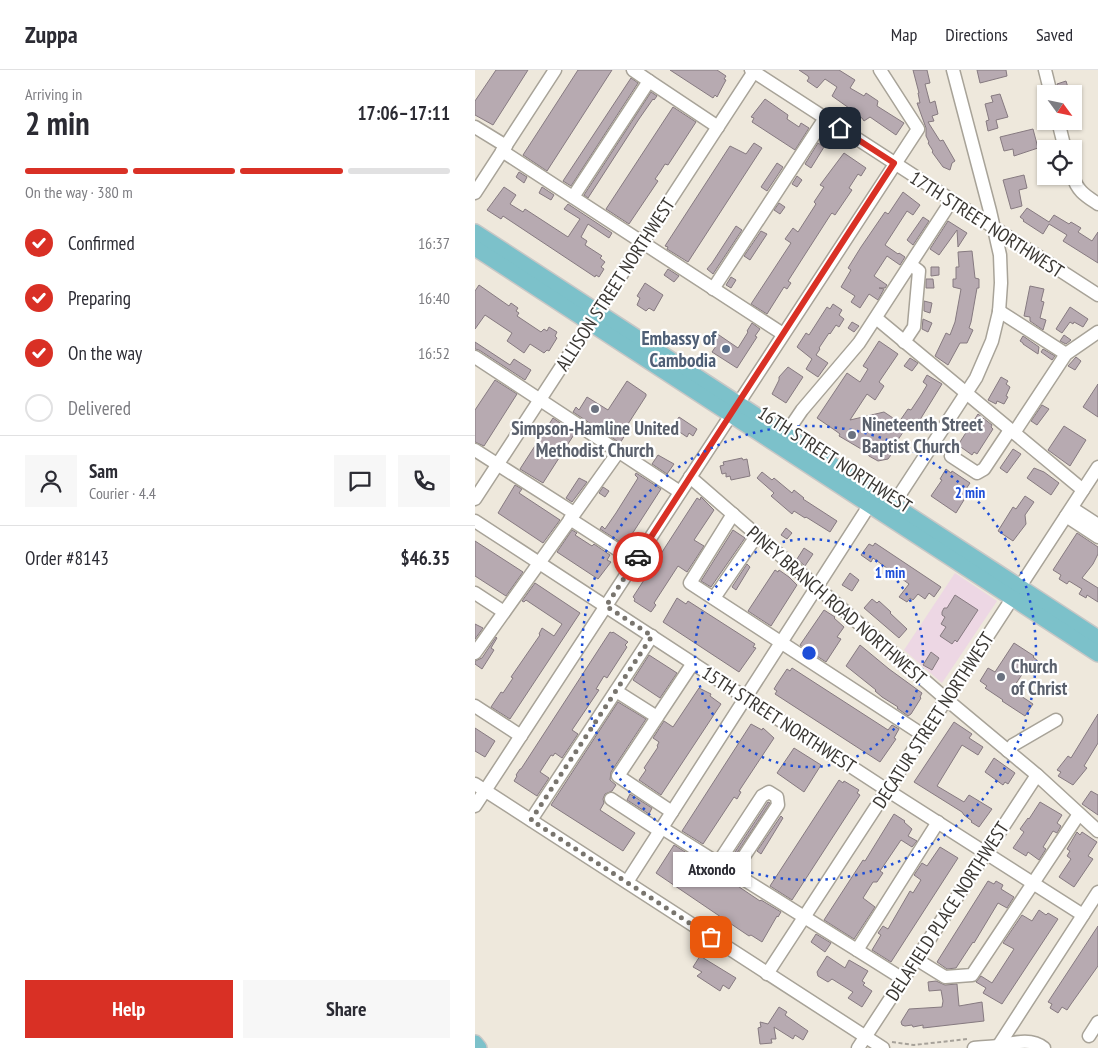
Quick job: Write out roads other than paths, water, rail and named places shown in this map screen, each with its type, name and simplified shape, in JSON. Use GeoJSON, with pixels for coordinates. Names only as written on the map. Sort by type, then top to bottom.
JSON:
{"type":"FeatureCollection","features":[{"type":"Feature","properties":{"kind":"main road","name":"16TH STREET NORTHWEST"},"geometry":{"type":"LineString","coordinates":[[475,232],[593,317],[1016,593],[1098,654]]}},
{"type":"Feature","properties":{"kind":"main road","name":"16TH STREET NORTHWEST"},"geometry":{"type":"LineString","coordinates":[[475,248],[593,317]]}},
{"type":"Feature","properties":{"kind":"main road","name":"16TH STREET NORTHWEST"},"geometry":{"type":"LineString","coordinates":[[733,410],[785,435],[873,500]]}},
{"type":"Feature","properties":{"kind":"main road","name":"16TH STREET NORTHWEST"},"geometry":{"type":"LineString","coordinates":[[1016,593],[1098,638]]}},
{"type":"Feature","properties":{"kind":"main road"},"geometry":{"type":"LineString","coordinates":[[475,1043],[479,1048]]}},
{"type":"Feature","properties":{"kind":"street"},"geometry":{"type":"LineString","coordinates":[[475,193],[555,70]]}},
{"type":"Feature","properties":{"kind":"street"},"geometry":{"type":"LineString","coordinates":[[633,70],[717,127]]}},
{"type":"Feature","properties":{"kind":"street","name":"17TH STREET NORTHWEST"},"geometry":{"type":"LineString","coordinates":[[753,70],[1098,295]]}},
{"type":"Feature","properties":{"kind":"street","name":"ALLISON STREET NORTHWEST"},"geometry":{"type":"LineString","coordinates":[[475,498],[753,70]]}},
{"type":"Feature","properties":{"kind":"street"},"geometry":{"type":"LineString","coordinates":[[475,806],[480,787],[521,736],[918,129],[880,70]]}},
{"type":"Feature","properties":{"kind":"street"},"geometry":{"type":"LineString","coordinates":[[889,510],[966,394],[986,356],[995,333],[999,311],[1000,256],[953,70]]}},
{"type":"Feature","properties":{"kind":"street"},"geometry":{"type":"LineString","coordinates":[[1045,70],[1049,85]]}},
{"type":"Feature","properties":{"kind":"street"},"geometry":{"type":"LineString","coordinates":[[573,197],[649,81]]}},
{"type":"Feature","properties":{"kind":"street"},"geometry":{"type":"LineString","coordinates":[[713,289],[825,118]]}},
{"type":"Feature","properties":{"kind":"street"},"geometry":{"type":"LineString","coordinates":[[475,127],[573,197],[783,334]]}},
{"type":"Feature","properties":{"kind":"street"},"geometry":{"type":"LineString","coordinates":[[1076,185],[1080,192],[1098,204]]}},
{"type":"Feature","properties":{"kind":"street"},"geometry":{"type":"LineString","coordinates":[[785,435],[802,410],[859,343],[952,200]]}},
{"type":"Feature","properties":{"kind":"street"},"geometry":{"type":"LineString","coordinates":[[904,342],[914,327],[919,271],[911,265]]}},
{"type":"Feature","properties":{"kind":"street"},"geometry":{"type":"LineString","coordinates":[[999,311],[1066,354]]}},
{"type":"Feature","properties":{"kind":"street"},"geometry":{"type":"LineString","coordinates":[[876,318],[1083,490]]}},
{"type":"Feature","properties":{"kind":"street"},"geometry":{"type":"LineString","coordinates":[[951,456],[977,472],[984,469],[1066,354],[1098,332]]}},
{"type":"Feature","properties":{"kind":"street"},"geometry":{"type":"LineString","coordinates":[[475,357],[619,450],[680,492]]}},
{"type":"Feature","properties":{"kind":"street"},"geometry":{"type":"LineString","coordinates":[[475,450],[635,561]]}},
{"type":"Feature","properties":{"kind":"street"},"geometry":{"type":"LineString","coordinates":[[475,653],[619,450]]}},
{"type":"Feature","properties":{"kind":"street","name":"DECATUR STREET NORTHWEST"},"geometry":{"type":"LineString","coordinates":[[767,974],[1098,467]]}},
{"type":"Feature","properties":{"kind":"street","name":"PINEY BRANCH ROAD NORTHWEST"},"geometry":{"type":"LineString","coordinates":[[689,477],[946,699],[1037,774],[1098,832]]}},
{"type":"Feature","properties":{"kind":"street"},"geometry":{"type":"LineString","coordinates":[[627,882],[873,500]]}},
{"type":"Feature","properties":{"kind":"street"},"geometry":{"type":"LineString","coordinates":[[1069,512],[1098,525]]}},
{"type":"Feature","properties":{"kind":"street"},"geometry":{"type":"LineString","coordinates":[[1069,512],[1098,537]]}},
{"type":"Feature","properties":{"kind":"street"},"geometry":{"type":"LineString","coordinates":[[733,514],[690,583],[923,734]]}},
{"type":"Feature","properties":{"kind":"street","name":"15TH STREET NORTHWEST"},"geometry":{"type":"LineString","coordinates":[[475,521],[887,790],[1083,915]]}},
{"type":"Feature","properties":{"kind":"street"},"geometry":{"type":"LineString","coordinates":[[714,598],[757,535]]}},
{"type":"Feature","properties":{"kind":"street"},"geometry":{"type":"LineString","coordinates":[[475,593],[504,612]]}},
{"type":"Feature","properties":{"kind":"street"},"geometry":{"type":"LineString","coordinates":[[531,820],[652,636]]}},
{"type":"Feature","properties":{"kind":"street"},"geometry":{"type":"LineString","coordinates":[[672,812],[618,776],[693,663]]}},
{"type":"Feature","properties":{"kind":"street"},"geometry":{"type":"LineString","coordinates":[[616,691],[657,717]]}},
{"type":"Feature","properties":{"kind":"street"},"geometry":{"type":"LineString","coordinates":[[475,706],[521,736]]}},
{"type":"Feature","properties":{"kind":"street"},"geometry":{"type":"LineString","coordinates":[[1008,751],[1013,745],[1056,720]]}},
{"type":"Feature","properties":{"kind":"street","name":"DELAFIELD PLACE NORTHWEST"},"geometry":{"type":"LineString","coordinates":[[862,1043],[1037,774]]}},
{"type":"Feature","properties":{"kind":"street"},"geometry":{"type":"LineString","coordinates":[[480,787],[767,974],[862,1043],[887,1045]]}},
{"type":"Feature","properties":{"kind":"street"},"geometry":{"type":"LineString","coordinates":[[718,863],[762,796],[769,792],[773,794],[777,797],[778,805],[733,873]]}},
{"type":"Feature","properties":{"kind":"street"},"geometry":{"type":"LineString","coordinates":[[611,800],[718,863],[903,979]]}},
{"type":"Feature","properties":{"kind":"street"},"geometry":{"type":"LineString","coordinates":[[916,959],[945,977],[972,975],[1079,814]]}},
{"type":"Feature","properties":{"kind":"street"},"geometry":{"type":"LineString","coordinates":[[857,950],[939,822]]}},
{"type":"Feature","properties":{"kind":"street"},"geometry":{"type":"LineString","coordinates":[[1000,1047],[1098,892]]}},
{"type":"Feature","properties":{"kind":"street"},"geometry":{"type":"LineString","coordinates":[[1089,1036],[1098,1022]]}},
{"type":"Feature","properties":{"kind":"street"},"geometry":{"type":"LineString","coordinates":[[973,1043],[1000,1047],[1020,1041],[1041,1045],[1044,1048]]}},
{"type":"Feature","properties":{"kind":"place","name":"Embassy of Cambodia"},"geometry":{"type":"Point","coordinates":[726,349]}},
{"type":"Feature","properties":{"kind":"place","name":"Simpson-Hamline United Methodist Church"},"geometry":{"type":"Point","coordinates":[595,409]}},
{"type":"Feature","properties":{"kind":"place","name":"Nineteenth Street Baptist Church"},"geometry":{"type":"Point","coordinates":[852,435]}},
{"type":"Feature","properties":{"kind":"place","name":"Church of Christ"},"geometry":{"type":"Point","coordinates":[1001,677]}},
{"type":"Feature","properties":{"kind":"place","name":"Atxondo"},"geometry":{"type":"Point","coordinates":[711,937]}}]}
